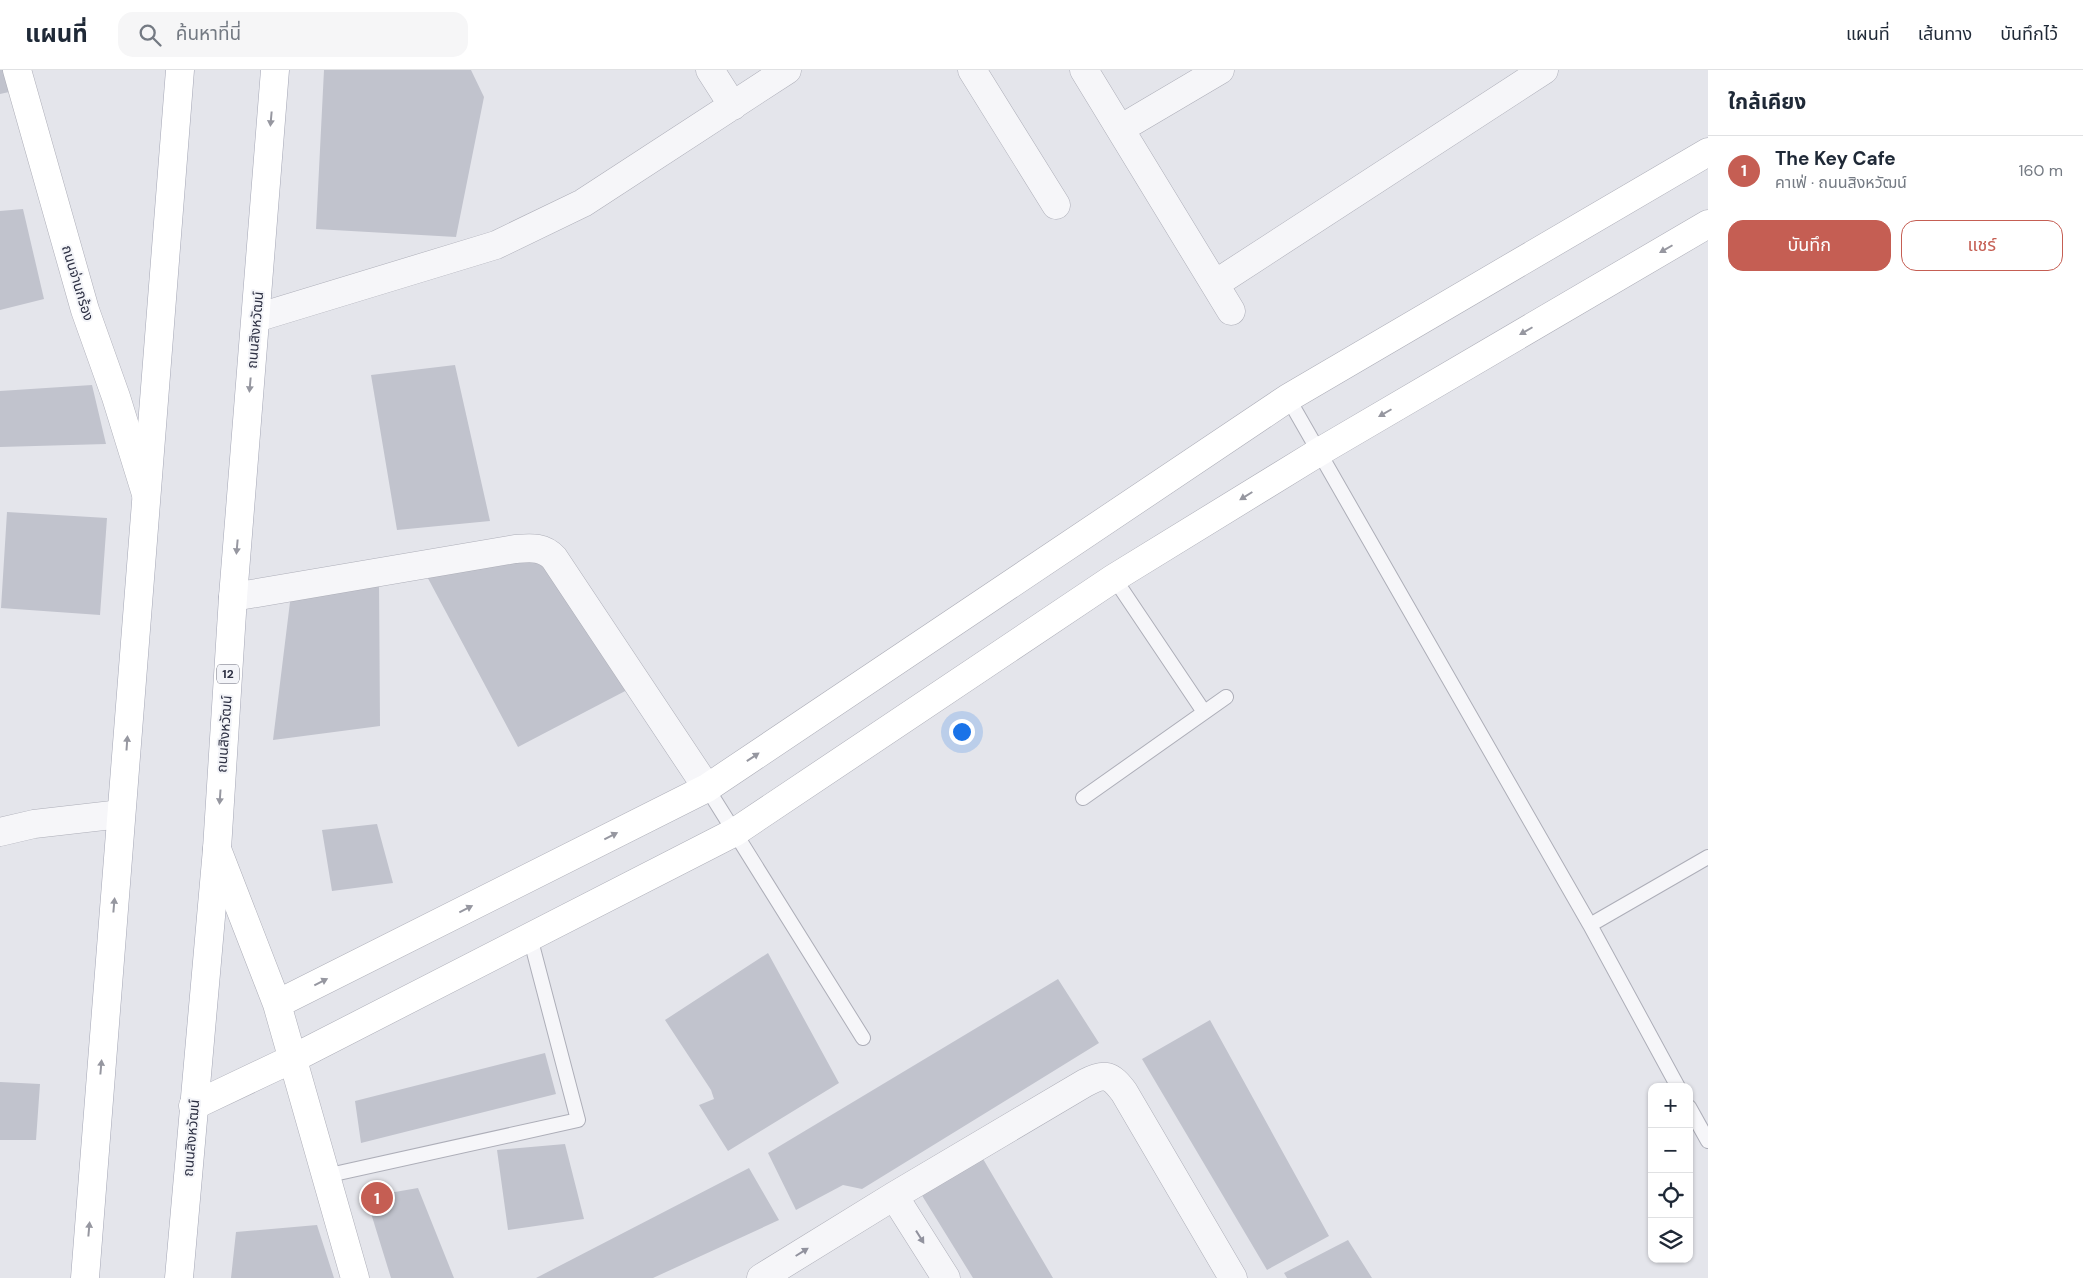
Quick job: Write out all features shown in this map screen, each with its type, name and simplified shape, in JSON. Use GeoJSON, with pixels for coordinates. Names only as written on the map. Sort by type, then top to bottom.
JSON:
{"type":"FeatureCollection","features":[{"type":"Feature","properties":{"kind":"street","name":"ถนนจ่านกร้อง"},"geometry":{"type":"LineString","coordinates":[[17,70],[85,310],[116,397],[146,494]]}},
{"type":"Feature","properties":{"kind":"street"},"geometry":{"type":"LineString","coordinates":[[85,1278],[180,70]]}},
{"type":"Feature","properties":{"kind":"street","name":"ถนนสิงหวัฒน์"},"geometry":{"type":"LineString","coordinates":[[179,1278],[216,848],[233,597],[275,70]]}},
{"type":"Feature","properties":{"kind":"street"},"geometry":{"type":"LineString","coordinates":[[710,70],[732,106]]}},
{"type":"Feature","properties":{"kind":"street"},"geometry":{"type":"LineString","coordinates":[[256,318],[496,245],[583,203],[787,70]]}},
{"type":"Feature","properties":{"kind":"street"},"geometry":{"type":"LineString","coordinates":[[972,70],[1056,204]]}},
{"type":"Feature","properties":{"kind":"street"},"geometry":{"type":"LineString","coordinates":[[1084,70],[1231,311]]}},
{"type":"Feature","properties":{"kind":"street"},"geometry":{"type":"LineString","coordinates":[[1120,129],[1220,70]]}},
{"type":"Feature","properties":{"kind":"street"},"geometry":{"type":"LineString","coordinates":[[1215,284],[1544,70]]}},
{"type":"Feature","properties":{"kind":"street"},"geometry":{"type":"LineString","coordinates":[[277,1004],[707,788],[1288,398],[1708,152]]}},
{"type":"Feature","properties":{"kind":"street"},"geometry":{"type":"LineString","coordinates":[[193,1106],[292,1059],[735,832],[1114,578],[1319,452],[1708,224]]}},
{"type":"Feature","properties":{"kind":"street"},"geometry":{"type":"LineString","coordinates":[[233,597],[515,549],[542,550],[550,554],[563,571],[707,788]]}},
{"type":"Feature","properties":{"kind":"street"},"geometry":{"type":"LineString","coordinates":[[0,832],[34,824],[122,814]]}},
{"type":"Feature","properties":{"kind":"street"},"geometry":{"type":"LineString","coordinates":[[216,848],[277,1004],[355,1278]]}},
{"type":"Feature","properties":{"kind":"street"},"geometry":{"type":"LineString","coordinates":[[761,1278],[894,1196],[1099,1076],[1110,1077],[1124,1092],[1233,1278]]}},
{"type":"Feature","properties":{"kind":"street"},"geometry":{"type":"LineString","coordinates":[[894,1196],[946,1278]]}},
{"type":"Feature","properties":{"kind":"lane"},"geometry":{"type":"LineString","coordinates":[[1288,398],[1590,925],[1676,1083]]}},
{"type":"Feature","properties":{"kind":"lane"},"geometry":{"type":"LineString","coordinates":[[1114,578],[1204,712]]}},
{"type":"Feature","properties":{"kind":"lane"},"geometry":{"type":"LineString","coordinates":[[1083,798],[1226,697]]}},
{"type":"Feature","properties":{"kind":"lane"},"geometry":{"type":"LineString","coordinates":[[707,788],[862,1038]]}},
{"type":"Feature","properties":{"kind":"lane"},"geometry":{"type":"LineString","coordinates":[[1590,925],[1708,857]]}},
{"type":"Feature","properties":{"kind":"lane"},"geometry":{"type":"LineString","coordinates":[[325,1176],[578,1120],[530,937]]}},
{"type":"Feature","properties":{"kind":"lane"},"geometry":{"type":"LineString","coordinates":[[1693,1114],[1708,1142]]}},
{"type":"Feature","properties":{"kind":"building"},"geometry":{"type":"Polygon","coordinates":[[[0,70],[4,70],[9,92],[0,94],[0,70]]]}},
{"type":"Feature","properties":{"kind":"building"},"geometry":{"type":"Polygon","coordinates":[[[324,70],[471,70],[484,97],[456,237],[316,229],[324,70]]]}},
{"type":"Feature","properties":{"kind":"building"},"geometry":{"type":"Polygon","coordinates":[[[23,209],[44,299],[0,310],[0,211],[23,209]]]}},
{"type":"Feature","properties":{"kind":"building"},"geometry":{"type":"Polygon","coordinates":[[[455,365],[490,521],[397,530],[371,375],[455,365]]]}},
{"type":"Feature","properties":{"kind":"building"},"geometry":{"type":"Polygon","coordinates":[[[92,385],[106,444],[0,447],[0,391],[92,385]]]}},
{"type":"Feature","properties":{"kind":"building"},"geometry":{"type":"Polygon","coordinates":[[[7,512],[107,518],[100,615],[1,608],[7,512]]]}},
{"type":"Feature","properties":{"kind":"building"},"geometry":{"type":"Polygon","coordinates":[[[543,556],[629,689],[518,747],[423,569],[543,556]]]}},
{"type":"Feature","properties":{"kind":"building"},"geometry":{"type":"Polygon","coordinates":[[[379,580],[380,726],[273,740],[291,594],[379,580]]]}},
{"type":"Feature","properties":{"kind":"building"},"geometry":{"type":"Polygon","coordinates":[[[377,824],[393,883],[332,891],[322,830],[377,824]]]}},
{"type":"Feature","properties":{"kind":"building"},"geometry":{"type":"Polygon","coordinates":[[[768,953],[839,1083],[728,1151],[699,1105],[714,1099],[711,1090],[665,1020],[768,953]]]}},
{"type":"Feature","properties":{"kind":"building"},"geometry":{"type":"Polygon","coordinates":[[[1058,979],[1099,1043],[862,1189],[843,1185],[796,1210],[768,1153],[1058,979]]]}},
{"type":"Feature","properties":{"kind":"building"},"geometry":{"type":"Polygon","coordinates":[[[1210,1020],[1329,1236],[1267,1270],[1142,1059],[1210,1020]]]}},
{"type":"Feature","properties":{"kind":"building"},"geometry":{"type":"Polygon","coordinates":[[[545,1053],[556,1094],[361,1143],[355,1101],[545,1053]]]}},
{"type":"Feature","properties":{"kind":"building"},"geometry":{"type":"Polygon","coordinates":[[[0,1082],[40,1084],[36,1140],[0,1140],[0,1082]]]}},
{"type":"Feature","properties":{"kind":"building"},"geometry":{"type":"Polygon","coordinates":[[[565,1144],[584,1219],[508,1230],[497,1150],[565,1144]]]}},
{"type":"Feature","properties":{"kind":"building"},"geometry":{"type":"Polygon","coordinates":[[[979,1152],[1053,1278],[973,1278],[918,1189],[979,1152]]]}},
{"type":"Feature","properties":{"kind":"building"},"geometry":{"type":"Polygon","coordinates":[[[749,1168],[779,1220],[653,1278],[536,1278],[749,1168]]]}},
{"type":"Feature","properties":{"kind":"building"},"geometry":{"type":"Polygon","coordinates":[[[418,1188],[454,1278],[391,1278],[366,1197],[418,1188]]]}},
{"type":"Feature","properties":{"kind":"building"},"geometry":{"type":"Polygon","coordinates":[[[317,1225],[334,1278],[231,1278],[236,1232],[317,1225]]]}},
{"type":"Feature","properties":{"kind":"building"},"geometry":{"type":"Polygon","coordinates":[[[1348,1240],[1372,1278],[1287,1278],[1284,1273],[1348,1240]]]}},
{"type":"Feature","properties":{"kind":"place","name":"The Key Cafe"},"geometry":{"type":"Point","coordinates":[377,1198]}}]}
